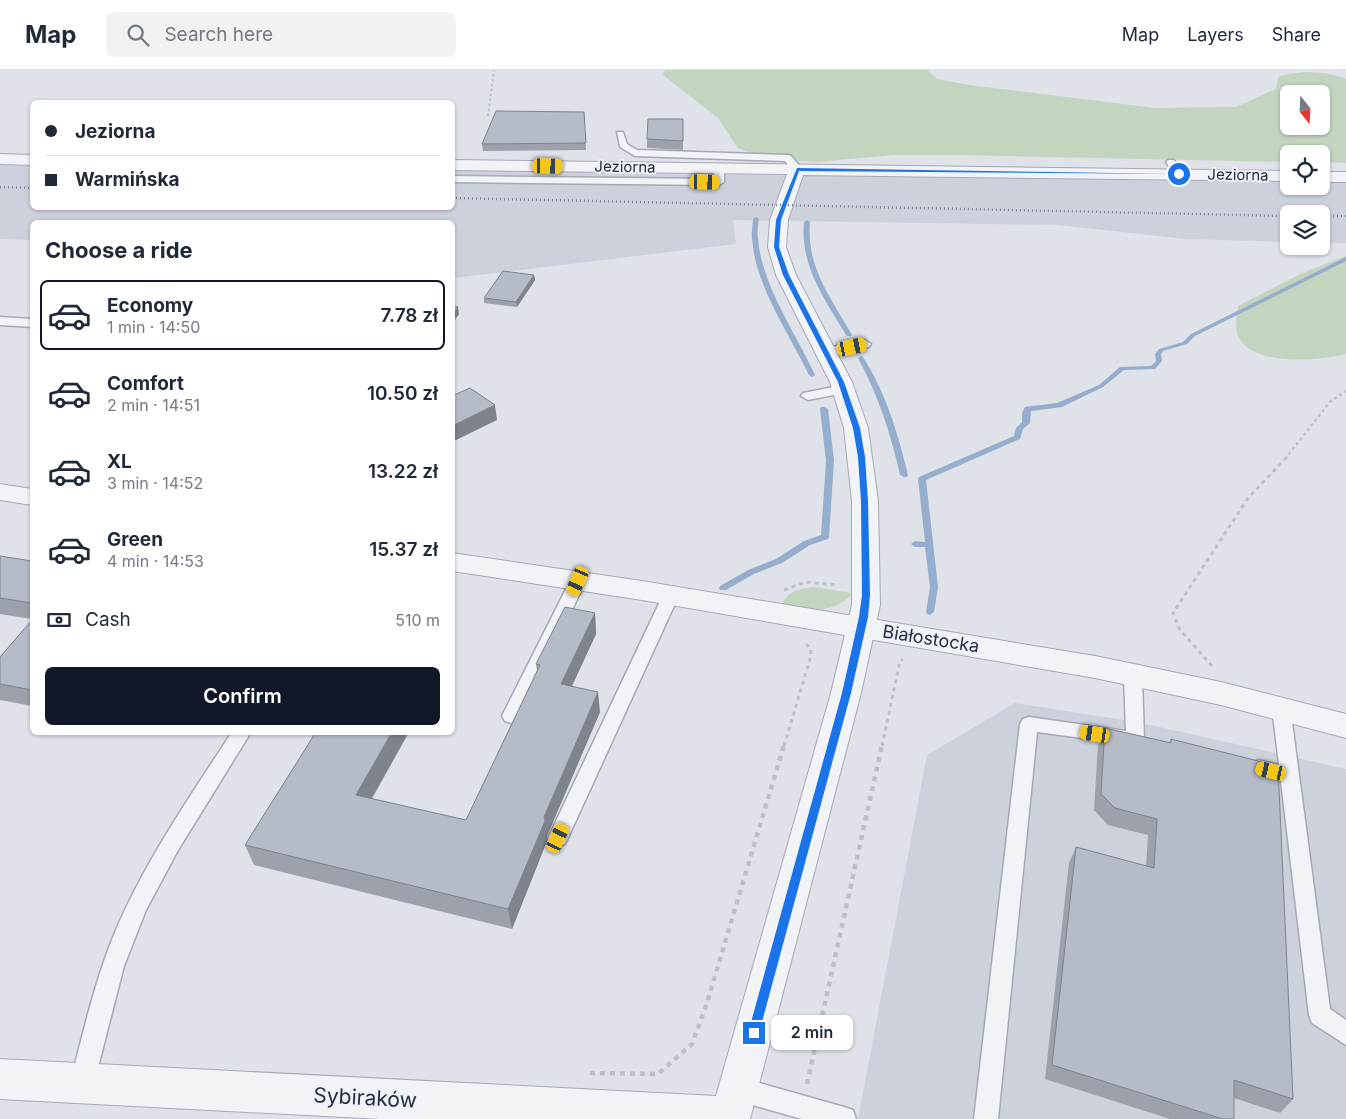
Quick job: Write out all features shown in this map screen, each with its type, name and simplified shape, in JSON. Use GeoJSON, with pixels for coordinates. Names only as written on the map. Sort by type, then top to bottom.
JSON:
{"type":"FeatureCollection","features":[{"type":"Feature","properties":{"kind":"street"},"geometry":{"type":"LineString","coordinates":[[0,159],[30,160]]}},
{"type":"Feature","properties":{"kind":"street","name":"Jeziorna"},"geometry":{"type":"LineString","coordinates":[[455,165],[797,169],[864,174],[1175,168],[1280,175]]}},
{"type":"Feature","properties":{"kind":"street"},"geometry":{"type":"LineString","coordinates":[[733,1108],[846,693],[861,628],[866,595],[862,467],[856,428],[844,389],[786,275],[777,247],[778,220],[797,169]]}},
{"type":"Feature","properties":{"kind":"street"},"geometry":{"type":"LineString","coordinates":[[1330,177],[1346,177]]}},
{"type":"Feature","properties":{"kind":"street"},"geometry":{"type":"LineString","coordinates":[[0,492],[30,497]]}},
{"type":"Feature","properties":{"kind":"street","name":"Białostocka"},"geometry":{"type":"LineString","coordinates":[[455,562],[671,595],[1072,662],[1227,694],[1346,726]]}},
{"type":"Feature","properties":{"kind":"street","name":"Sybiraków"},"geometry":{"type":"LineString","coordinates":[[0,1079],[579,1109],[733,1108]]}},
{"type":"Feature","properties":{"kind":"lane"},"geometry":{"type":"LineString","coordinates":[[620,134],[623,145],[635,153],[656,156],[788,158],[797,169]]}},
{"type":"Feature","properties":{"kind":"lane"},"geometry":{"type":"LineString","coordinates":[[455,178],[719,182],[719,168]]}},
{"type":"Feature","properties":{"kind":"lane"},"geometry":{"type":"LineString","coordinates":[[0,321],[30,323]]}},
{"type":"Feature","properties":{"kind":"lane"},"geometry":{"type":"LineString","coordinates":[[826,352],[864,344]]}},
{"type":"Feature","properties":{"kind":"lane"},"geometry":{"type":"LineString","coordinates":[[808,396],[844,389]]}},
{"type":"Feature","properties":{"kind":"lane"},"geometry":{"type":"LineString","coordinates":[[511,716],[578,581]]}},
{"type":"Feature","properties":{"kind":"lane"},"geometry":{"type":"LineString","coordinates":[[558,838],[671,595]]}},
{"type":"Feature","properties":{"kind":"lane"},"geometry":{"type":"LineString","coordinates":[[986,1119],[1029,724],[1145,742],[1134,675]]}},
{"type":"Feature","properties":{"kind":"lane"},"geometry":{"type":"LineString","coordinates":[[1281,707],[1320,1015],[1346,1034]]}},
{"type":"Feature","properties":{"kind":"lane"},"geometry":{"type":"LineString","coordinates":[[82,1083],[114,965],[134,915],[186,819],[240,735]]}},
{"type":"Feature","properties":{"kind":"lane"},"geometry":{"type":"LineString","coordinates":[[1242,764],[1290,776]]}},
{"type":"Feature","properties":{"kind":"lane"},"geometry":{"type":"LineString","coordinates":[[733,1108],[802,1107],[844,1119]]}},
{"type":"Feature","properties":{"kind":"path"},"geometry":{"type":"LineString","coordinates":[[488,116],[494,70]]}},
{"type":"Feature","properties":{"kind":"path"},"geometry":{"type":"LineString","coordinates":[[1227,694],[1214,669],[1180,630],[1173,613],[1248,498],[1282,463],[1330,402],[1346,391]]}},
{"type":"Feature","properties":{"kind":"path"},"geometry":{"type":"LineString","coordinates":[[780,594],[793,585],[805,582],[845,586]]}},
{"type":"Feature","properties":{"kind":"path"},"geometry":{"type":"LineString","coordinates":[[579,1109],[584,1073],[658,1074],[692,1044],[706,1006],[803,683]]}},
{"type":"Feature","properties":{"kind":"path"},"geometry":{"type":"LineString","coordinates":[[802,1107],[871,802],[890,702]]}},
{"type":"Feature","properties":{"kind":"shaded area"},"geometry":{"type":"Polygon","coordinates":[[[0,165],[30,166],[30,210],[455,210],[455,171],[1280,182],[1280,195],[1330,195],[1330,182],[1346,183],[1346,243],[1330,243],[1330,205],[1280,205],[1280,242],[1186,239],[1057,225],[733,220],[736,244],[455,278],[455,220],[30,220],[30,240],[0,239],[0,165]]]}},
{"type":"Feature","properties":{"kind":"shaded area"},"geometry":{"type":"Polygon","coordinates":[[[1015,703],[1137,722],[1346,769],[1346,1119],[858,1119],[927,755],[1015,703]]]}},
{"type":"Feature","properties":{"kind":"green space"},"geometry":{"type":"Polygon","coordinates":[[[665,70],[928,70],[937,79],[969,85],[1155,108],[1236,107],[1276,89],[1278,77],[1303,72],[1321,73],[1346,79],[1346,163],[1330,162],[1330,145],[1280,145],[1280,162],[961,155],[893,155],[817,162],[766,159],[738,148],[718,118],[663,75],[665,70]]]}},
{"type":"Feature","properties":{"kind":"green space"},"geometry":{"type":"Polygon","coordinates":[[[840,164],[1171,169],[1170,171],[835,166],[840,164]]]}},
{"type":"Feature","properties":{"kind":"green space"},"geometry":{"type":"Polygon","coordinates":[[[1346,256],[1346,354],[1334,357],[1285,359],[1254,352],[1243,344],[1236,330],[1238,306],[1300,274],[1346,256]]]}},
{"type":"Feature","properties":{"kind":"green space"},"geometry":{"type":"Polygon","coordinates":[[[814,587],[852,593],[845,600],[829,608],[810,609],[782,606],[790,594],[804,588],[814,587]]]}},
{"type":"Feature","properties":{"kind":"building"},"geometry":{"type":"Polygon","coordinates":[[[496,111],[584,112],[586,143],[482,144],[496,111]]]}},
{"type":"Feature","properties":{"kind":"building"},"geometry":{"type":"Polygon","coordinates":[[[648,119],[683,119],[683,141],[647,139],[648,119]]]}},
{"type":"Feature","properties":{"kind":"building"},"geometry":{"type":"Polygon","coordinates":[[[503,271],[534,275],[516,302],[484,298],[503,271]]]}},
{"type":"Feature","properties":{"kind":"building"},"geometry":{"type":"Polygon","coordinates":[[[470,388],[495,405],[455,425],[455,395],[470,388]]]}},
{"type":"Feature","properties":{"kind":"building"},"geometry":{"type":"Polygon","coordinates":[[[0,556],[30,561],[30,603],[0,598],[0,556]]]}},
{"type":"Feature","properties":{"kind":"building"},"geometry":{"type":"Polygon","coordinates":[[[565,607],[595,613],[561,684],[598,692],[544,817],[545,821],[508,909],[245,845],[314,735],[390,735],[356,795],[466,820],[540,665],[536,664],[565,607]]]}},
{"type":"Feature","properties":{"kind":"building"},"geometry":{"type":"Polygon","coordinates":[[[30,622],[30,690],[0,684],[0,657],[30,622]]]}},
{"type":"Feature","properties":{"kind":"building"},"geometry":{"type":"Polygon","coordinates":[[[1105,728],[1171,743],[1171,739],[1278,766],[1293,1099],[1234,1080],[1234,1119],[1223,1119],[1052,1065],[1076,847],[1154,868],[1157,819],[1115,808],[1101,794],[1105,728]]]}},
{"type":"Feature","properties":{"kind":"waterway"},"geometry":{"type":"LineString","coordinates":[[756,219],[755,237],[764,277],[812,375]]}},
{"type":"Feature","properties":{"kind":"waterway"},"geometry":{"type":"LineString","coordinates":[[807,222],[806,237],[812,266],[825,295],[849,335]]}},
{"type":"Feature","properties":{"kind":"waterway"},"geometry":{"type":"LineString","coordinates":[[929,545],[922,479],[1017,437],[1020,428],[1026,423],[1028,409],[1059,405],[1101,386],[1122,368],[1153,368],[1159,361],[1158,354],[1161,350],[1185,343],[1193,335],[1346,259]]}},
{"type":"Feature","properties":{"kind":"waterway"},"geometry":{"type":"LineString","coordinates":[[861,358],[876,386],[887,415],[897,444],[904,475]]}},
{"type":"Feature","properties":{"kind":"waterway"},"geometry":{"type":"LineString","coordinates":[[723,588],[751,572],[779,561],[807,543],[825,537],[830,461],[824,409]]}},
{"type":"Feature","properties":{"kind":"waterway"},"geometry":{"type":"LineString","coordinates":[[915,544],[929,545]]}},
{"type":"Feature","properties":{"kind":"waterway"},"geometry":{"type":"LineString","coordinates":[[929,545],[934,587],[930,612]]}},
{"type":"Feature","properties":{"kind":"railway"},"geometry":{"type":"LineString","coordinates":[[0,187],[30,188]]}},
{"type":"Feature","properties":{"kind":"railway"},"geometry":{"type":"LineString","coordinates":[[455,198],[1280,216]]}},
{"type":"Feature","properties":{"kind":"railway"},"geometry":{"type":"LineString","coordinates":[[1330,216],[1346,216]]}},
{"type":"Feature","properties":{"kind":"route"},"geometry":{"type":"LineString","coordinates":[[754,1033],[846,693],[866,605],[865,501],[856,428],[841,382],[786,275],[777,247],[778,220],[797,169],[1179,174]]}}]}
